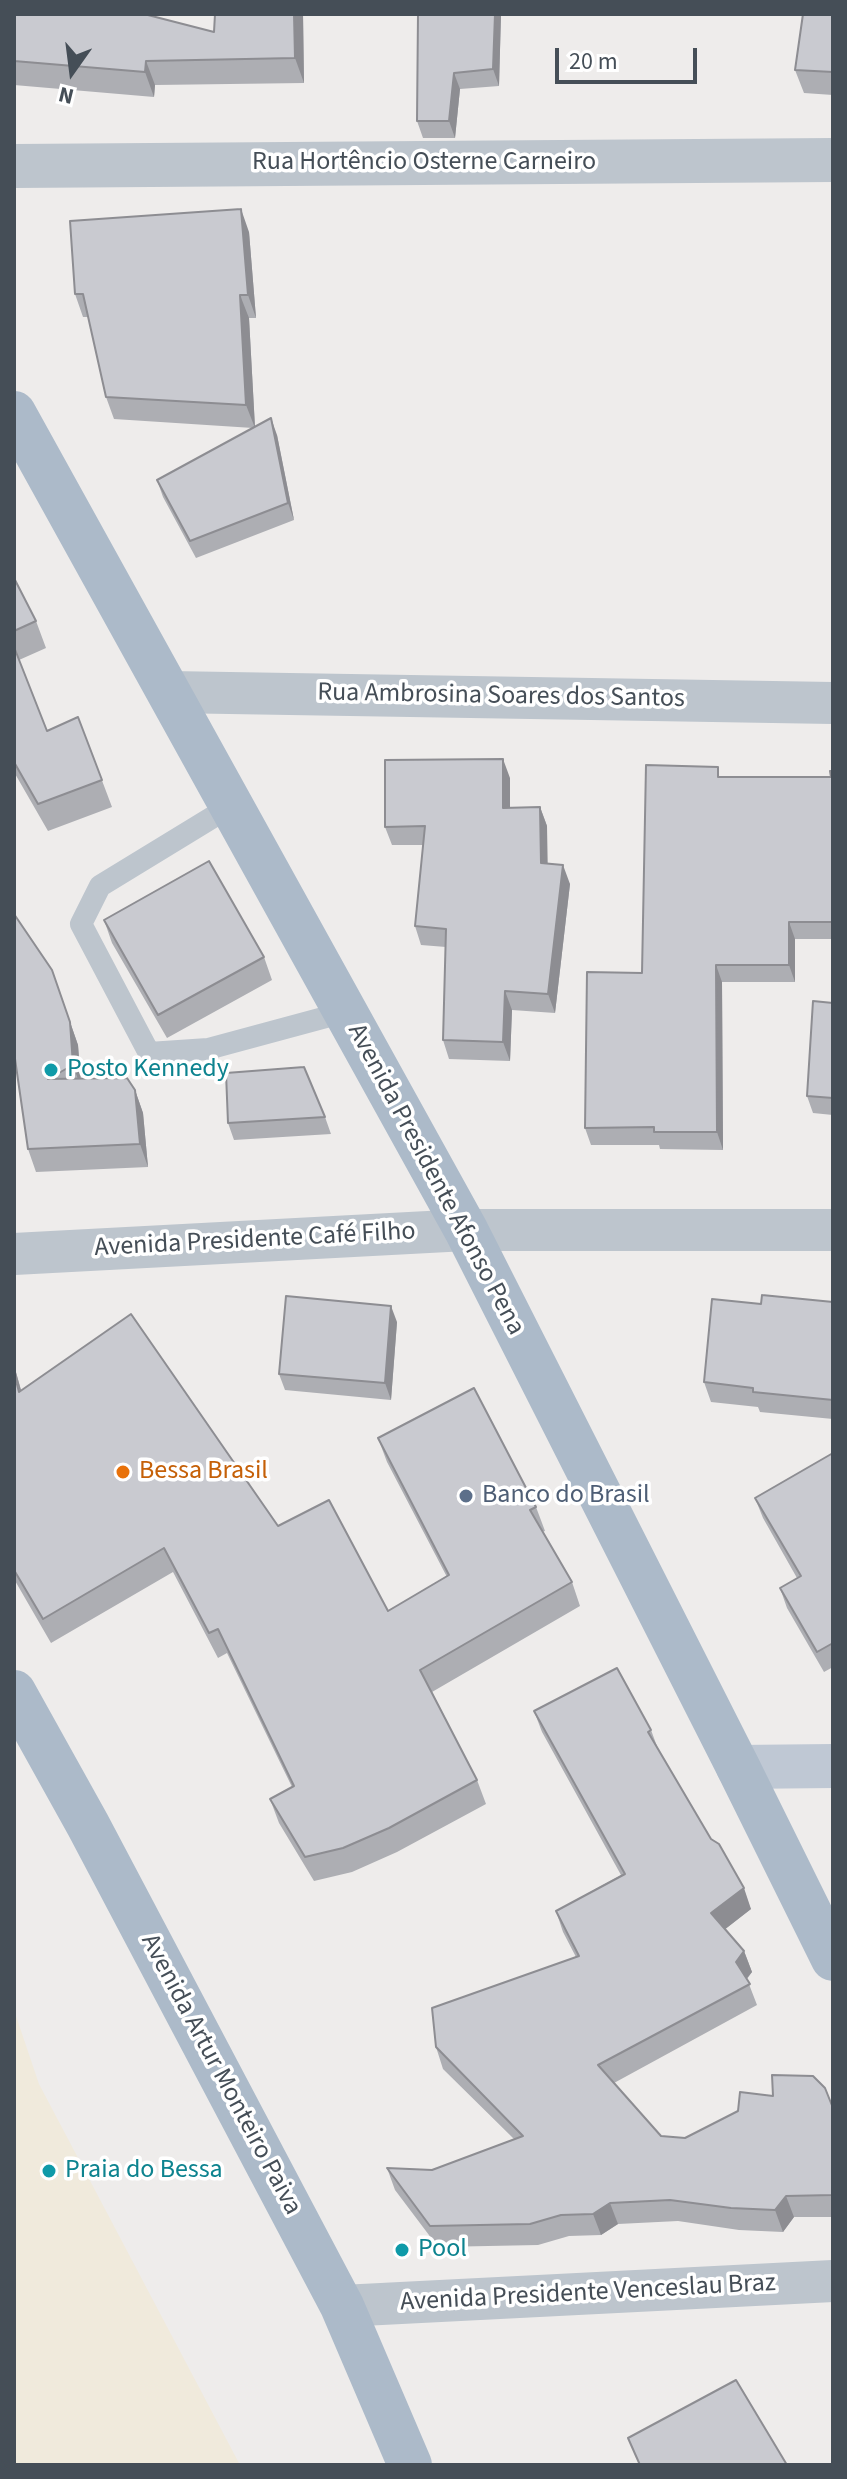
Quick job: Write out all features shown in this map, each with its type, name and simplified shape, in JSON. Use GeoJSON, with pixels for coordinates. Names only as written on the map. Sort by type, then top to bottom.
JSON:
{"type":"FeatureCollection","features":[{"type":"Feature","properties":{"kind":"main road","name":"Avenida Presidente Afonso Pena"},"geometry":{"type":"LineString","coordinates":[[14,413],[466,1230],[833,1959]]}},
{"type":"Feature","properties":{"kind":"main road","name":"Avenida Artur Monteiro Paiva"},"geometry":{"type":"LineString","coordinates":[[14,1692],[96,1839],[342,2306],[410,2465]]}},
{"type":"Feature","properties":{"kind":"main road"},"geometry":{"type":"LineString","coordinates":[[738,1767],[833,1766]]}},
{"type":"Feature","properties":{"kind":"street","name":"Rua Hortêncio Osterne Carneiro"},"geometry":{"type":"LineString","coordinates":[[14,166],[833,160]]}},
{"type":"Feature","properties":{"kind":"street","name":"Rua Ambrosina Soares dos Santos"},"geometry":{"type":"LineString","coordinates":[[169,692],[833,703]]}},
{"type":"Feature","properties":{"kind":"street","name":"Avenida Presidente Café Filho"},"geometry":{"type":"LineString","coordinates":[[14,1254],[466,1230],[833,1230]]}},
{"type":"Feature","properties":{"kind":"street","name":"Avenida Presidente Venceslau Braz"},"geometry":{"type":"LineString","coordinates":[[342,2306],[833,2281]]}},
{"type":"Feature","properties":{"kind":"lane"},"geometry":{"type":"LineString","coordinates":[[231,806],[100,886],[81,924],[149,1053],[208,1049],[345,1012]]}},
{"type":"Feature","properties":{"kind":"sand","name":"Praia do Bessa"},"geometry":{"type":"Polygon","coordinates":[[[14,2010],[39,2084],[240,2465],[14,2465],[14,2010]]]}},
{"type":"Feature","properties":{"kind":"building"},"geometry":{"type":"Polygon","coordinates":[[[14,14],[144,14],[214,32],[215,14],[294,14],[295,58],[146,61],[145,72],[14,61],[14,14]]]}},
{"type":"Feature","properties":{"kind":"building"},"geometry":{"type":"Polygon","coordinates":[[[418,14],[495,14],[493,69],[454,73],[449,121],[417,121],[418,14]]]}},
{"type":"Feature","properties":{"kind":"building"},"geometry":{"type":"Polygon","coordinates":[[[803,14],[833,14],[833,72],[795,70],[803,14]]]}},
{"type":"Feature","properties":{"kind":"building"},"geometry":{"type":"Polygon","coordinates":[[[241,209],[248,295],[240,295],[246,405],[106,397],[83,294],[75,294],[70,221],[241,209]]]}},
{"type":"Feature","properties":{"kind":"building"},"geometry":{"type":"Polygon","coordinates":[[[271,418],[288,503],[190,541],[157,480],[271,418]]]}},
{"type":"Feature","properties":{"kind":"building"},"geometry":{"type":"Polygon","coordinates":[[[14,578],[36,621],[14,631],[14,578]]]}},
{"type":"Feature","properties":{"kind":"building"},"geometry":{"type":"Polygon","coordinates":[[[14,647],[47,731],[78,717],[102,780],[38,804],[14,762],[14,647]]]}},
{"type":"Feature","properties":{"kind":"building"},"geometry":{"type":"Polygon","coordinates":[[[503,759],[503,808],[540,807],[541,863],[563,865],[548,994],[505,991],[503,1042],[443,1040],[446,929],[415,926],[425,826],[385,827],[385,760],[503,759]]]}},
{"type":"Feature","properties":{"kind":"building"},"geometry":{"type":"Polygon","coordinates":[[[646,765],[718,767],[718,777],[831,777],[830,771],[833,771],[833,922],[789,922],[789,965],[716,965],[717,1132],[654,1132],[654,1127],[585,1128],[587,972],[642,973],[646,765]]]}},
{"type":"Feature","properties":{"kind":"building","name":"Posto Kennedy"},"geometry":{"type":"Polygon","coordinates":[[[209,861],[264,957],[158,1015],[104,920],[209,861]]]}},
{"type":"Feature","properties":{"kind":"building","name":"Posto Kennedy"},"geometry":{"type":"Polygon","coordinates":[[[14,914],[52,970],[70,1022],[73,1065],[48,1079],[127,1078],[135,1090],[140,1144],[28,1149],[14,1052],[14,914]]]}},
{"type":"Feature","properties":{"kind":"building"},"geometry":{"type":"Polygon","coordinates":[[[813,1001],[833,1003],[833,1098],[807,1096],[813,1001]]]}},
{"type":"Feature","properties":{"kind":"building"},"geometry":{"type":"Polygon","coordinates":[[[304,1067],[325,1117],[228,1123],[226,1073],[304,1067]]]}},
{"type":"Feature","properties":{"kind":"building"},"geometry":{"type":"Polygon","coordinates":[[[762,1295],[833,1302],[833,1400],[753,1392],[753,1388],[704,1382],[712,1299],[761,1304],[762,1295]]]}},
{"type":"Feature","properties":{"kind":"building"},"geometry":{"type":"Polygon","coordinates":[[[286,1296],[391,1306],[385,1383],[279,1374],[286,1296]]]}},
{"type":"Feature","properties":{"kind":"building"},"geometry":{"type":"Polygon","coordinates":[[[131,1314],[278,1526],[329,1500],[388,1611],[449,1575],[378,1438],[474,1388],[536,1507],[530,1510],[572,1582],[420,1670],[477,1780],[389,1828],[343,1848],[305,1857],[270,1799],[294,1786],[218,1629],[209,1633],[164,1548],[43,1619],[14,1570],[14,1373],[19,1392],[131,1314]]]}},
{"type":"Feature","properties":{"kind":"building"},"geometry":{"type":"Polygon","coordinates":[[[833,1453],[833,1643],[817,1652],[780,1588],[801,1576],[755,1498],[833,1453]]]}},
{"type":"Feature","properties":{"kind":"building"},"geometry":{"type":"Polygon","coordinates":[[[617,1668],[651,1730],[648,1732],[711,1839],[719,1844],[744,1888],[711,1913],[744,1951],[736,1962],[750,1984],[598,2065],[661,2136],[685,2138],[738,2111],[740,2092],[773,2096],[772,2075],[813,2076],[825,2088],[833,2108],[833,2195],[786,2196],[775,2210],[670,2200],[610,2203],[593,2214],[561,2215],[530,2224],[430,2226],[387,2168],[432,2170],[523,2136],[436,2047],[432,2008],[579,1956],[556,1911],[625,1874],[534,1711],[617,1668]]]}},
{"type":"Feature","properties":{"kind":"building"},"geometry":{"type":"Polygon","coordinates":[[[736,2380],[787,2465],[640,2465],[628,2438],[736,2380]]]}},
{"type":"Feature","properties":{"kind":"place","name":"Posto Kennedy"},"geometry":{"type":"Point","coordinates":[51,1070]}},
{"type":"Feature","properties":{"kind":"place","name":"Bessa Brasil"},"geometry":{"type":"Point","coordinates":[123,1472]}},
{"type":"Feature","properties":{"kind":"place","name":"Banco do Brasil"},"geometry":{"type":"Point","coordinates":[466,1496]}},
{"type":"Feature","properties":{"kind":"place","name":"Praia do Bessa"},"geometry":{"type":"Point","coordinates":[49,2171]}},
{"type":"Feature","properties":{"kind":"place","name":"Pool"},"geometry":{"type":"Point","coordinates":[402,2250]}}]}
